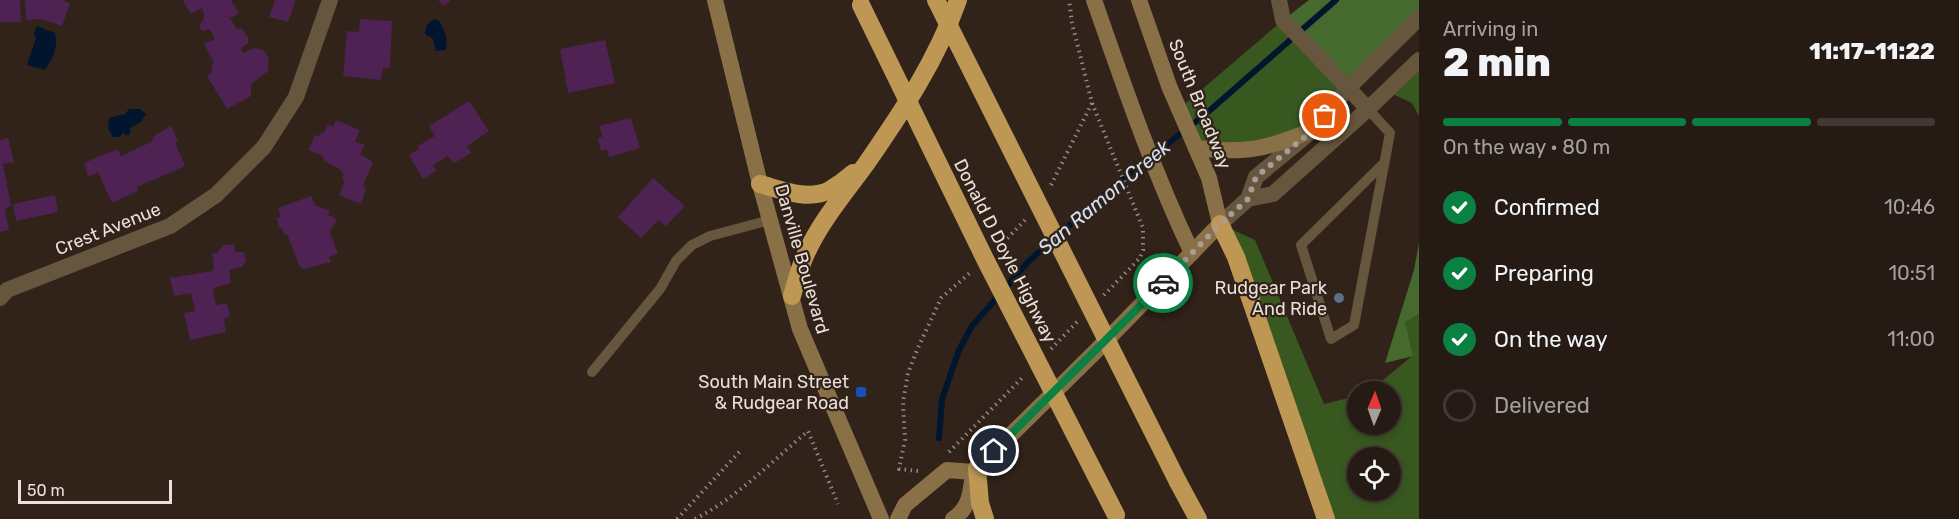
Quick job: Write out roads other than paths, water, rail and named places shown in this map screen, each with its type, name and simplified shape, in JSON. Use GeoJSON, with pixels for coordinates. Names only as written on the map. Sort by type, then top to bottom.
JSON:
{"type":"FeatureCollection","features":[{"type":"Feature","properties":{"kind":"highway"},"geometry":{"type":"LineString","coordinates":[[936,0],[1198,519]]}},
{"type":"Feature","properties":{"kind":"highway"},"geometry":{"type":"LineString","coordinates":[[792,296],[804,258],[813,240],[922,78],[948,30],[958,0]]}},
{"type":"Feature","properties":{"kind":"highway","name":"Donald D Doyle Highway"},"geometry":{"type":"LineString","coordinates":[[860,2],[986,261],[1117,517]]}},
{"type":"Feature","properties":{"kind":"highway"},"geometry":{"type":"LineString","coordinates":[[760,184],[793,194],[811,194],[828,190],[865,165]]}},
{"type":"Feature","properties":{"kind":"highway"},"geometry":{"type":"LineString","coordinates":[[1220,224],[1236,257],[1326,519]]}},
{"type":"Feature","properties":{"kind":"highway"},"geometry":{"type":"LineString","coordinates":[[975,470],[985,519]]}},
{"type":"Feature","properties":{"kind":"main road","name":"Danville Boulevard"},"geometry":{"type":"LineString","coordinates":[[715,0],[760,184],[800,329],[881,519]]}},
{"type":"Feature","properties":{"kind":"main road"},"geometry":{"type":"LineString","coordinates":[[1094,0],[1168,203],[1192,253]]}},
{"type":"Feature","properties":{"kind":"main road","name":"South Broadway"},"geometry":{"type":"LineString","coordinates":[[1139,0],[1169,86],[1209,178],[1220,224]]}},
{"type":"Feature","properties":{"kind":"main road"},"geometry":{"type":"LineString","coordinates":[[1196,148],[1224,152],[1249,151],[1285,142],[1313,130]]}},
{"type":"Feature","properties":{"kind":"main road"},"geometry":{"type":"LineString","coordinates":[[953,519],[960,514],[970,498],[975,470],[1220,224]]}},
{"type":"Feature","properties":{"kind":"main road"},"geometry":{"type":"LineString","coordinates":[[898,519],[905,505],[946,470],[975,470]]}},
{"type":"Feature","properties":{"kind":"street","name":"Crest Avenue"},"geometry":{"type":"LineString","coordinates":[[0,298],[7,290],[170,226],[216,195],[264,147],[296,97],[330,0]]}},
{"type":"Feature","properties":{"kind":"street"},"geometry":{"type":"LineString","coordinates":[[1280,0],[1283,20],[1368,109]]}},
{"type":"Feature","properties":{"kind":"street"},"geometry":{"type":"LineString","coordinates":[[1220,224],[1248,199],[1256,177],[1313,130],[1348,88],[1419,18]]}},
{"type":"Feature","properties":{"kind":"street"},"geometry":{"type":"LineString","coordinates":[[1248,199],[1273,194],[1419,60]]}},
{"type":"Feature","properties":{"kind":"lane"},"geometry":{"type":"LineString","coordinates":[[1368,109],[1390,133],[1354,325],[1331,339],[1301,245],[1384,163]]}},
{"type":"Feature","properties":{"kind":"lane"},"geometry":{"type":"LineString","coordinates":[[592,372],[660,289],[676,261],[692,245],[710,236],[770,220]]}},
{"type":"Feature","properties":{"kind":"water"},"geometry":{"type":"Polygon","coordinates":[[[434,19],[439,21],[444,31],[447,42],[446,50],[436,51],[433,39],[425,34],[427,25],[434,19]]]}},
{"type":"Feature","properties":{"kind":"water"},"geometry":{"type":"Polygon","coordinates":[[[37,26],[55,33],[54,52],[45,70],[27,65],[36,38],[34,34],[37,26]]]}},
{"type":"Feature","properties":{"kind":"water"},"geometry":{"type":"Polygon","coordinates":[[[129,109],[140,109],[146,114],[141,122],[130,128],[130,135],[125,135],[124,132],[119,137],[113,137],[108,128],[109,118],[125,114],[129,109]]]}},
{"type":"Feature","properties":{"kind":"waterway","name":"San Ramon Creek"},"geometry":{"type":"LineString","coordinates":[[939,438],[942,399],[959,350],[972,326],[1029,261],[1113,187],[1208,112],[1336,0]]}},
{"type":"Feature","properties":{"kind":"place","name":"Rudgear Park And Ride"},"geometry":{"type":"Point","coordinates":[1339,298]}},
{"type":"Feature","properties":{"kind":"place","name":"South Main Street & Rudgear Road"},"geometry":{"type":"Point","coordinates":[861,392]}}]}
